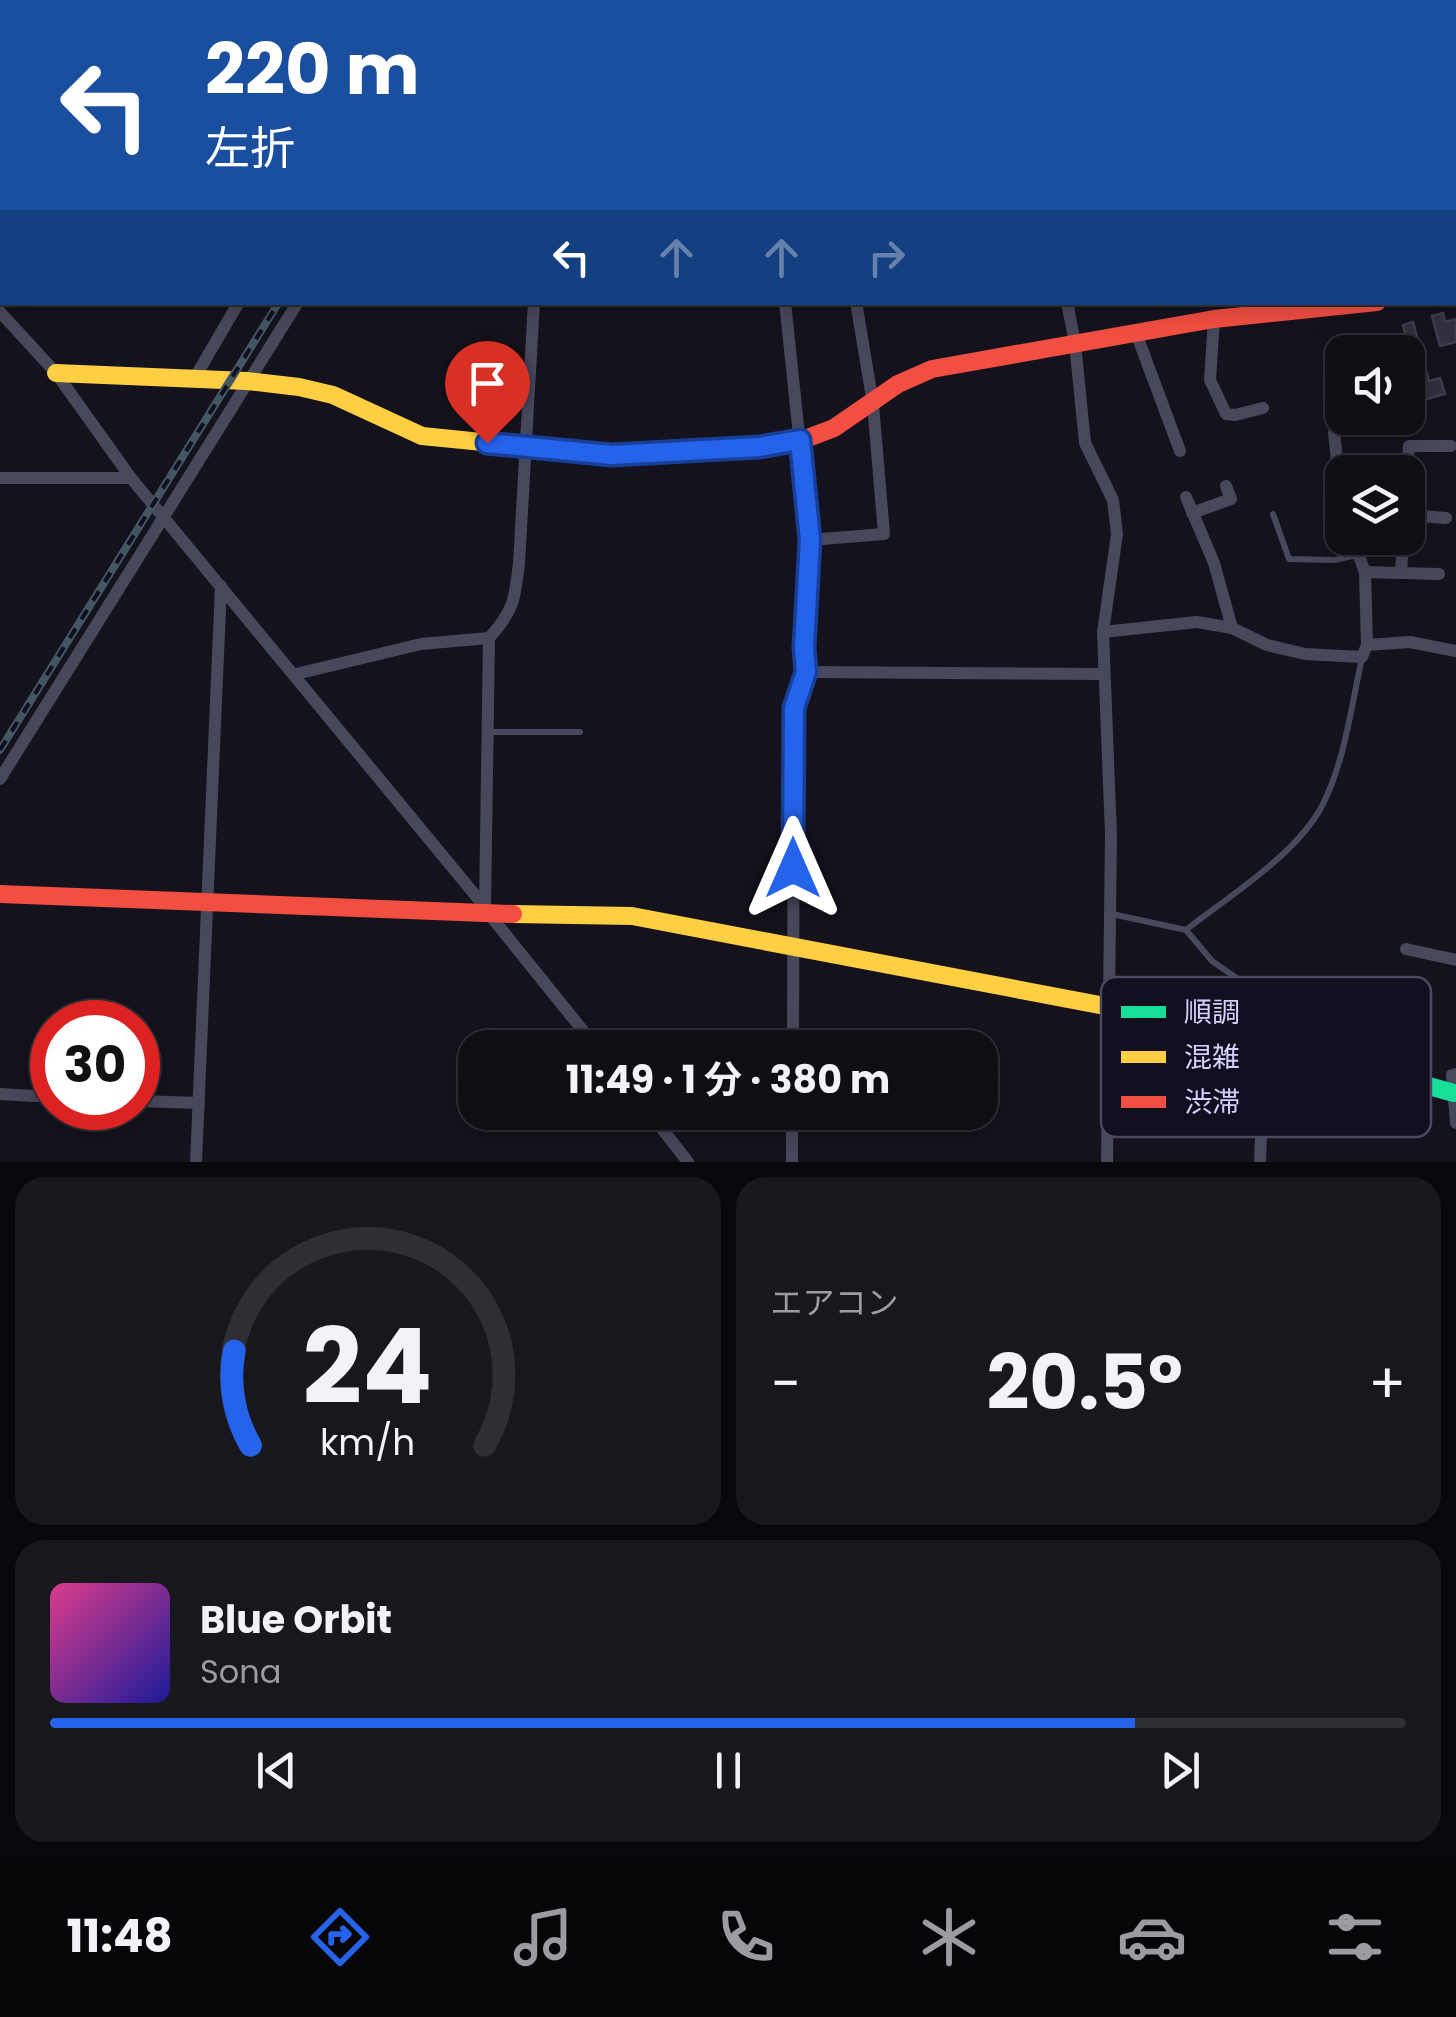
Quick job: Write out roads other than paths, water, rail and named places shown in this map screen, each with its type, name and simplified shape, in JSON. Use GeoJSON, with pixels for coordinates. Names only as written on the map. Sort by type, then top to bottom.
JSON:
{"type":"FeatureCollection","features":[{"type":"Feature","properties":{"kind":"street"},"geometry":{"type":"LineString","coordinates":[[194,379],[237,305]]}},
{"type":"Feature","properties":{"kind":"street"},"geometry":{"type":"LineString","coordinates":[[0,779],[296,305]]}},
{"type":"Feature","properties":{"kind":"street"},"geometry":{"type":"LineString","coordinates":[[296,674],[421,644],[489,638],[508,618],[515,600],[534,305]]}},
{"type":"Feature","properties":{"kind":"street"},"geometry":{"type":"LineString","coordinates":[[785,305],[810,540],[806,672],[794,708],[792,1030]]}},
{"type":"Feature","properties":{"kind":"street"},"geometry":{"type":"LineString","coordinates":[[810,540],[884,534],[873,404],[856,305]]}},
{"type":"Feature","properties":{"kind":"street"},"geometry":{"type":"LineString","coordinates":[[1068,305],[1085,443],[1113,500],[1118,534],[1103,632],[1112,914],[1109,977]]}},
{"type":"Feature","properties":{"kind":"street"},"geometry":{"type":"LineString","coordinates":[[56,374],[248,382],[333,395],[422,436],[612,455],[759,447],[800,440],[834,428],[898,384],[932,369],[1214,319],[1349,305]]}},
{"type":"Feature","properties":{"kind":"street"},"geometry":{"type":"LineString","coordinates":[[0,312],[56,374],[131,478],[296,674],[584,1030]]}},
{"type":"Feature","properties":{"kind":"street"},"geometry":{"type":"LineString","coordinates":[[1214,319],[1210,380],[1226,414],[1263,408]]}},
{"type":"Feature","properties":{"kind":"street"},"geometry":{"type":"LineString","coordinates":[[1136,333],[1180,452]]}},
{"type":"Feature","properties":{"kind":"street"},"geometry":{"type":"LineString","coordinates":[[1408,455],[1409,446],[1451,446]]}},
{"type":"Feature","properties":{"kind":"street"},"geometry":{"type":"LineString","coordinates":[[0,478],[131,478]]}},
{"type":"Feature","properties":{"kind":"street"},"geometry":{"type":"LineString","coordinates":[[1192,512],[1231,499],[1226,486]]}},
{"type":"Feature","properties":{"kind":"street"},"geometry":{"type":"LineString","coordinates":[[1186,497],[1214,563],[1232,628]]}},
{"type":"Feature","properties":{"kind":"street"},"geometry":{"type":"LineString","coordinates":[[1425,516],[1446,518]]}},
{"type":"Feature","properties":{"kind":"street"},"geometry":{"type":"LineString","coordinates":[[1358,555],[1366,572],[1365,651]]}},
{"type":"Feature","properties":{"kind":"street"},"geometry":{"type":"LineString","coordinates":[[1401,573],[1402,555]]}},
{"type":"Feature","properties":{"kind":"street"},"geometry":{"type":"LineString","coordinates":[[1366,572],[1439,574]]}},
{"type":"Feature","properties":{"kind":"street"},"geometry":{"type":"LineString","coordinates":[[196,1162],[221,586]]}},
{"type":"Feature","properties":{"kind":"street"},"geometry":{"type":"LineString","coordinates":[[1103,632],[1198,622],[1232,628],[1267,646],[1305,654],[1365,651],[1410,642],[1456,651]]}},
{"type":"Feature","properties":{"kind":"street"},"geometry":{"type":"LineString","coordinates":[[487,910],[489,638]]}},
{"type":"Feature","properties":{"kind":"street"},"geometry":{"type":"LineString","coordinates":[[806,672],[1103,674]]}},
{"type":"Feature","properties":{"kind":"street"},"geometry":{"type":"LineString","coordinates":[[0,894],[632,916],[1101,1008]]}},
{"type":"Feature","properties":{"kind":"street"},"geometry":{"type":"LineString","coordinates":[[1406,949],[1456,958]]}},
{"type":"Feature","properties":{"kind":"street"},"geometry":{"type":"LineString","coordinates":[[1455,1077],[1456,1123]]}},
{"type":"Feature","properties":{"kind":"street"},"geometry":{"type":"LineString","coordinates":[[0,1094],[30,1096]]}},
{"type":"Feature","properties":{"kind":"street"},"geometry":{"type":"LineString","coordinates":[[160,1102],[199,1104]]}},
{"type":"Feature","properties":{"kind":"street"},"geometry":{"type":"LineString","coordinates":[[663,1130],[688,1162]]}},
{"type":"Feature","properties":{"kind":"street"},"geometry":{"type":"LineString","coordinates":[[792,1130],[792,1162]]}},
{"type":"Feature","properties":{"kind":"street"},"geometry":{"type":"LineString","coordinates":[[1260,1162],[1261,1137]]}},
{"type":"Feature","properties":{"kind":"lane"},"geometry":{"type":"LineString","coordinates":[[1274,514],[1289,559],[1335,560],[1358,555]]}},
{"type":"Feature","properties":{"kind":"lane"},"geometry":{"type":"LineString","coordinates":[[1186,930],[1286,851],[1321,808],[1340,759],[1365,651]]}},
{"type":"Feature","properties":{"kind":"lane"},"geometry":{"type":"LineString","coordinates":[[489,732],[580,732]]}},
{"type":"Feature","properties":{"kind":"lane"},"geometry":{"type":"LineString","coordinates":[[1112,914],[1186,930],[1212,962],[1234,977]]}},
{"type":"Feature","properties":{"kind":"railway"},"geometry":{"type":"LineString","coordinates":[[0,750],[277,305]]}}]}
